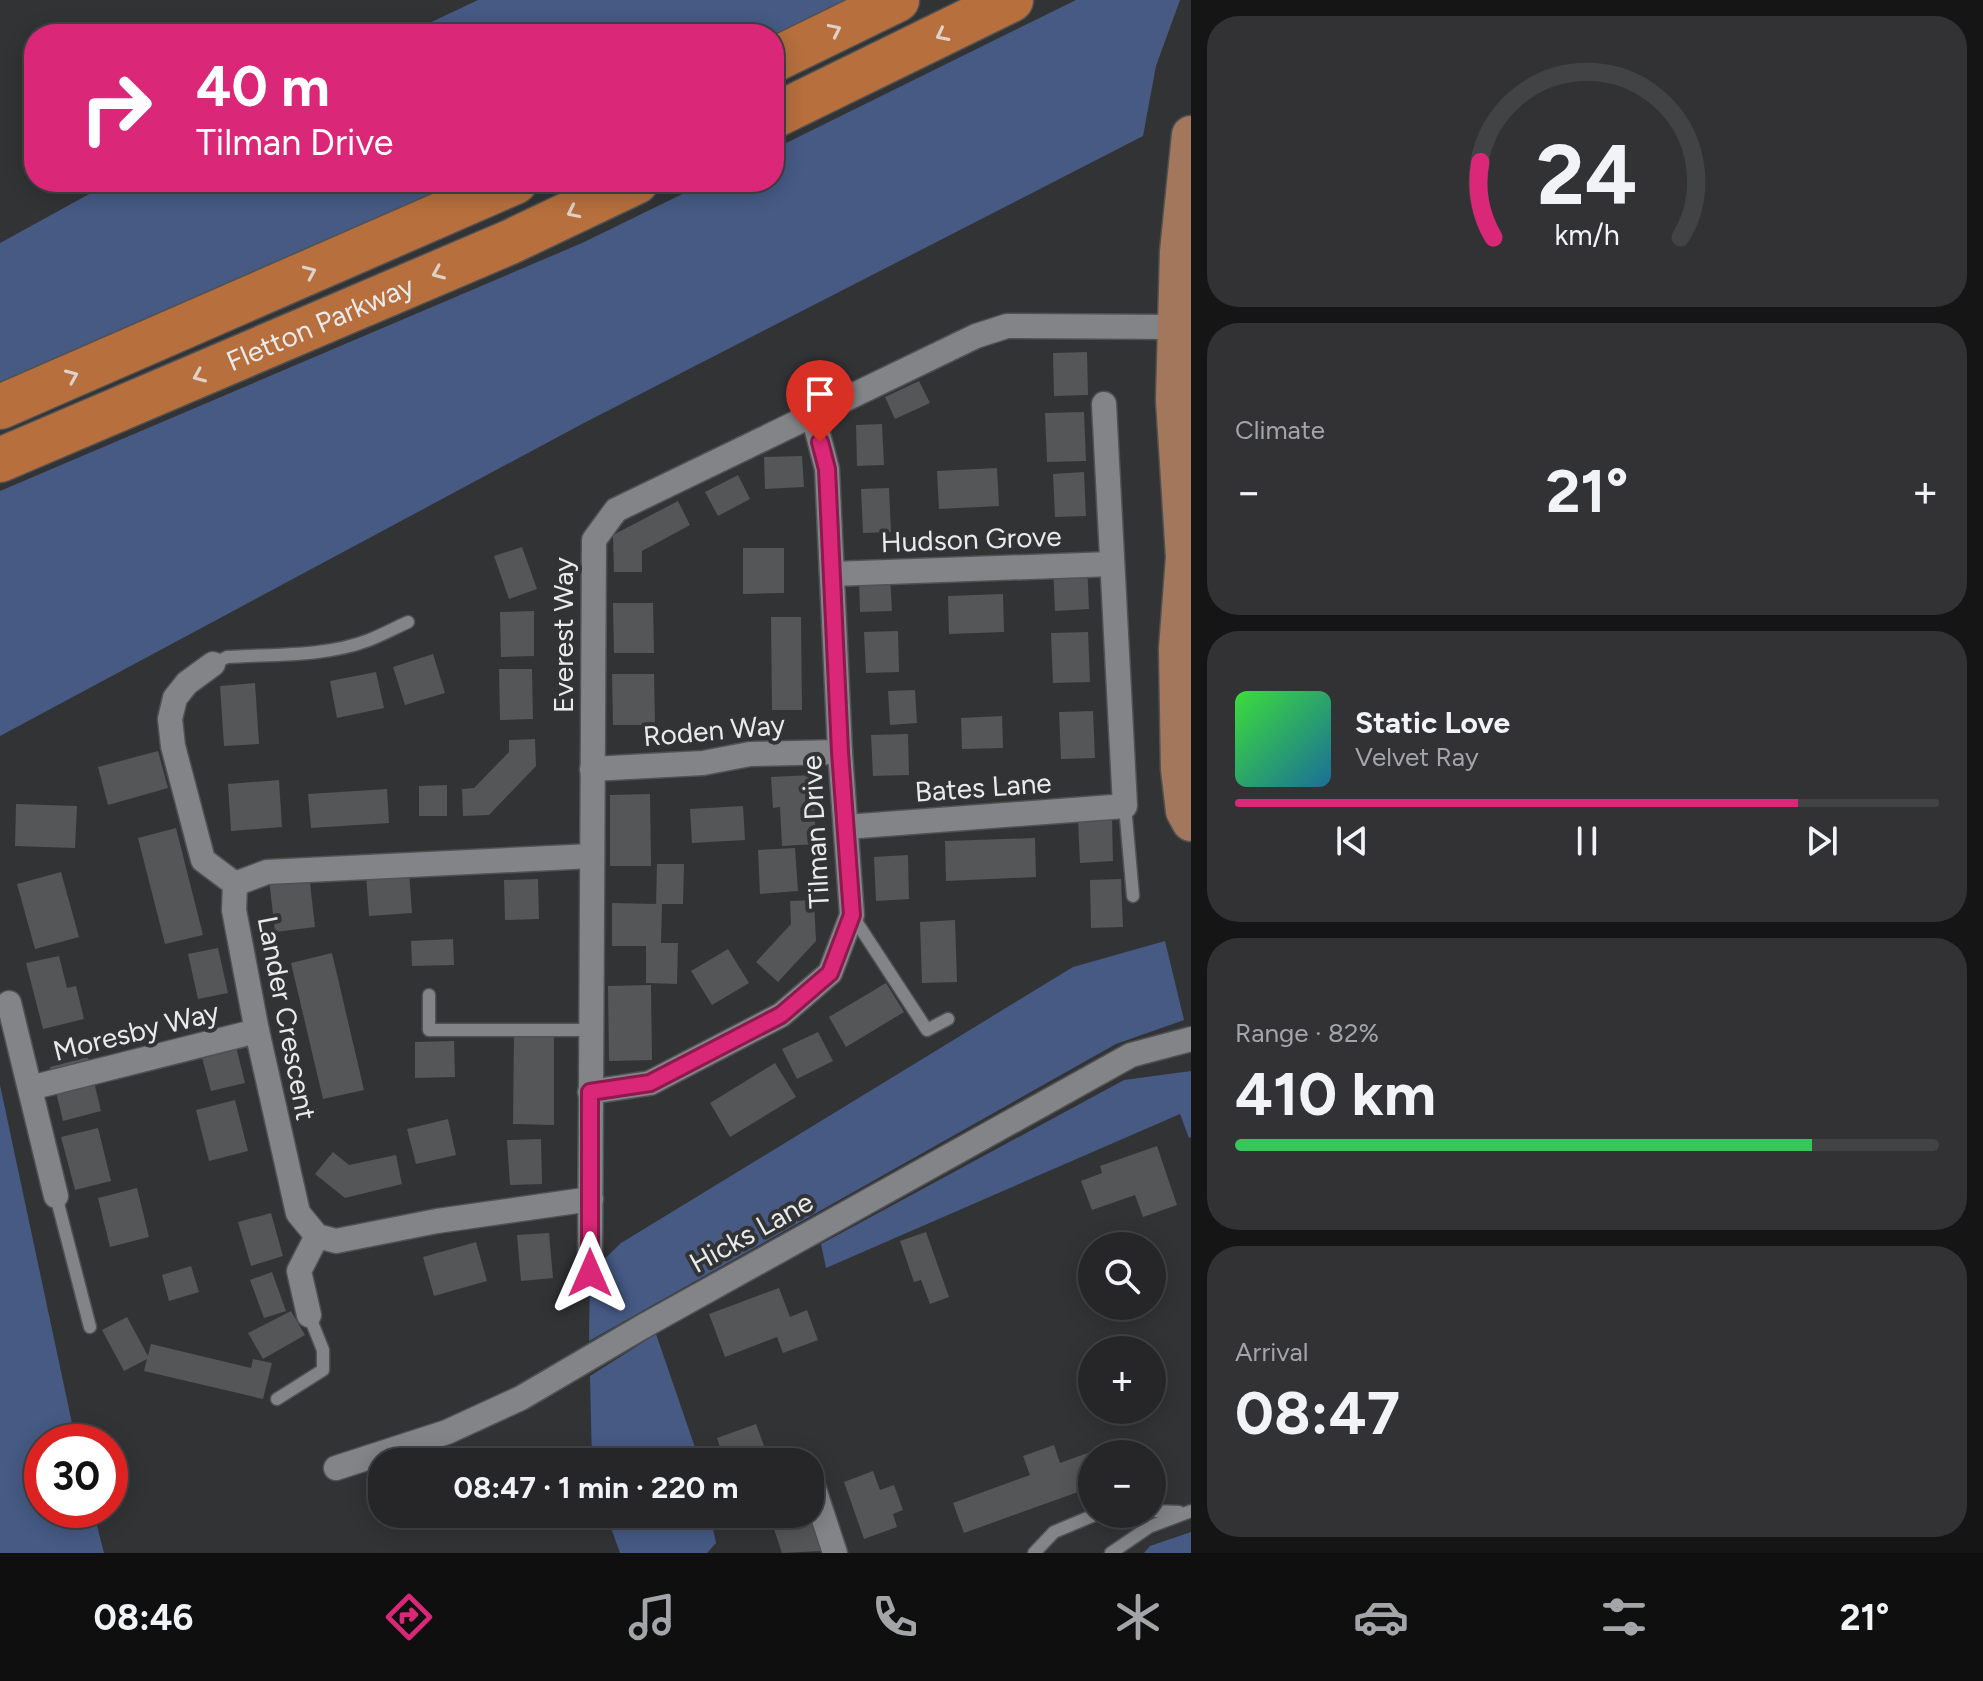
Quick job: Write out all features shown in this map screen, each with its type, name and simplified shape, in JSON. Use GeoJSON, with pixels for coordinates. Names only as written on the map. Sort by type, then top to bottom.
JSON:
{"type":"FeatureCollection","features":[{"type":"Feature","properties":{"kind":"highway"},"geometry":{"type":"LineString","coordinates":[[784,55],[897,0]]}},
{"type":"Feature","properties":{"kind":"highway"},"geometry":{"type":"LineString","coordinates":[[784,111],[1011,0]]}},
{"type":"Feature","properties":{"kind":"highway","name":"Fletton Parkway"},"geometry":{"type":"LineString","coordinates":[[0,407],[492,192]]}},
{"type":"Feature","properties":{"kind":"highway","name":"Fletton Parkway"},"geometry":{"type":"LineString","coordinates":[[0,460],[510,242],[615,192]]}},
{"type":"Feature","properties":{"kind":"main road"},"geometry":{"type":"LineString","coordinates":[[1191,135],[1185,248],[1176,327],[1183,399],[1188,573],[1178,649],[1179,733],[1185,811],[1191,822]]}},
{"type":"Feature","properties":{"kind":"street","name":"Everest Way"},"geometry":{"type":"LineString","coordinates":[[590,1273],[594,540],[616,510],[976,336],[1007,326],[1176,327]]}},
{"type":"Feature","properties":{"kind":"street"},"geometry":{"type":"LineString","coordinates":[[1104,404],[1125,806]]}},
{"type":"Feature","properties":{"kind":"street","name":"Tilman Drive"},"geometry":{"type":"LineString","coordinates":[[590,1092],[650,1083],[781,1015],[830,973],[852,915],[840,752],[827,469],[813,415]]}},
{"type":"Feature","properties":{"kind":"street","name":"Hudson Grove"},"geometry":{"type":"LineString","coordinates":[[832,574],[1112,564]]}},
{"type":"Feature","properties":{"kind":"street"},"geometry":{"type":"LineString","coordinates":[[213,664],[187,683],[175,698],[170,719],[173,746],[203,860],[235,884]]}},
{"type":"Feature","properties":{"kind":"street","name":"Roden Way"},"geometry":{"type":"LineString","coordinates":[[592,769],[703,763],[750,754],[840,752]]}},
{"type":"Feature","properties":{"kind":"street","name":"Bates Lane"},"geometry":{"type":"LineString","coordinates":[[846,827],[1125,806]]}},
{"type":"Feature","properties":{"kind":"street","name":"Lander Crescent"},"geometry":{"type":"LineString","coordinates":[[317,1236],[298,1213],[257,1031],[234,910],[235,884],[267,872],[592,856]]}},
{"type":"Feature","properties":{"kind":"street","name":"Moresby Way"},"geometry":{"type":"LineString","coordinates":[[9,1003],[56,1196]]}},
{"type":"Feature","properties":{"kind":"street","name":"Moresby Way"},"geometry":{"type":"LineString","coordinates":[[30,1088],[257,1031]]}},
{"type":"Feature","properties":{"kind":"street","name":"Hicks Lane"},"geometry":{"type":"LineString","coordinates":[[336,1468],[447,1432],[521,1398],[642,1327],[1131,1055],[1191,1039]]}},
{"type":"Feature","properties":{"kind":"street"},"geometry":{"type":"LineString","coordinates":[[309,1315],[299,1271],[317,1236],[336,1241],[437,1221],[591,1199]]}},
{"type":"Feature","properties":{"kind":"street"},"geometry":{"type":"LineString","coordinates":[[824,1520],[835,1553]]}},
{"type":"Feature","properties":{"kind":"lane"},"geometry":{"type":"LineString","coordinates":[[213,664],[227,657],[334,649],[368,641],[408,622]]}},
{"type":"Feature","properties":{"kind":"lane"},"geometry":{"type":"LineString","coordinates":[[1125,806],[1133,896]]}},
{"type":"Feature","properties":{"kind":"lane"},"geometry":{"type":"LineString","coordinates":[[852,915],[927,1030],[948,1019]]}},
{"type":"Feature","properties":{"kind":"lane"},"geometry":{"type":"LineString","coordinates":[[429,995],[429,1030],[590,1030]]}},
{"type":"Feature","properties":{"kind":"lane"},"geometry":{"type":"LineString","coordinates":[[56,1196],[90,1327]]}},
{"type":"Feature","properties":{"kind":"lane"},"geometry":{"type":"LineString","coordinates":[[277,1399],[323,1370],[323,1350],[309,1315]]}},
{"type":"Feature","properties":{"kind":"lane"},"geometry":{"type":"LineString","coordinates":[[1166,1511],[1188,1512]]}},
{"type":"Feature","properties":{"kind":"lane"},"geometry":{"type":"LineString","coordinates":[[1111,1553],[1149,1527],[1188,1512]]}},
{"type":"Feature","properties":{"kind":"lane"},"geometry":{"type":"LineString","coordinates":[[1034,1553],[1054,1532],[1078,1522]]}},
{"type":"Feature","properties":{"kind":"shaded area"},"geometry":{"type":"Polygon","coordinates":[[[478,0],[855,0],[784,35],[784,24],[427,24],[478,0]]]}},
{"type":"Feature","properties":{"kind":"shaded area"},"geometry":{"type":"Polygon","coordinates":[[[1076,0],[1180,0],[1156,66],[1143,136],[582,424],[0,736],[0,491],[582,243],[687,192],[784,192],[784,144],[1076,0]]]}},
{"type":"Feature","properties":{"kind":"shaded area"},"geometry":{"type":"Polygon","coordinates":[[[93,192],[439,192],[0,385],[0,243],[93,192]]]}},
{"type":"Feature","properties":{"kind":"shaded area"},"geometry":{"type":"Polygon","coordinates":[[[1165,941],[1184,1020],[1116,1044],[589,1341],[590,1273],[621,1243],[1073,967],[1165,941]]]}},
{"type":"Feature","properties":{"kind":"shaded area"},"geometry":{"type":"Polygon","coordinates":[[[1191,1071],[1191,1137],[1180,1114],[826,1268],[821,1244],[1124,1080],[1191,1071]]]}},
{"type":"Feature","properties":{"kind":"shaded area"},"geometry":{"type":"Polygon","coordinates":[[[0,1085],[72,1424],[24,1424],[24,1528],[98,1528],[104,1553],[0,1553],[0,1085]]]}},
{"type":"Feature","properties":{"kind":"shaded area"},"geometry":{"type":"Polygon","coordinates":[[[656,1334],[695,1448],[592,1448],[590,1376],[656,1334]]]}},
{"type":"Feature","properties":{"kind":"shaded area"},"geometry":{"type":"Polygon","coordinates":[[[611,1528],[713,1528],[716,1543],[707,1553],[620,1553],[611,1528]]]}},
{"type":"Feature","properties":{"kind":"shaded area"},"geometry":{"type":"Polygon","coordinates":[[[1191,1532],[1191,1553],[1144,1553],[1150,1546],[1191,1532]]]}},
{"type":"Feature","properties":{"kind":"building"},"geometry":{"type":"Polygon","coordinates":[[[1087,352],[1088,395],[1054,396],[1053,353],[1087,352]]]}},
{"type":"Feature","properties":{"kind":"building"},"geometry":{"type":"Polygon","coordinates":[[[919,381],[930,403],[895,419],[885,397],[919,381]]]}},
{"type":"Feature","properties":{"kind":"building"},"geometry":{"type":"Polygon","coordinates":[[[1084,412],[1086,461],[1047,462],[1045,413],[1084,412]]]}},
{"type":"Feature","properties":{"kind":"building"},"geometry":{"type":"Polygon","coordinates":[[[882,424],[884,465],[857,466],[856,425],[882,424]]]}},
{"type":"Feature","properties":{"kind":"building"},"geometry":{"type":"Polygon","coordinates":[[[802,456],[804,487],[765,489],[764,457],[802,456]]]}},
{"type":"Feature","properties":{"kind":"building"},"geometry":{"type":"Polygon","coordinates":[[[997,468],[999,506],[939,509],[937,471],[997,468]]]}},
{"type":"Feature","properties":{"kind":"building"},"geometry":{"type":"Polygon","coordinates":[[[1084,472],[1086,516],[1055,517],[1053,474],[1084,472]]]}},
{"type":"Feature","properties":{"kind":"building"},"geometry":{"type":"Polygon","coordinates":[[[738,475],[750,499],[718,516],[705,492],[738,475]]]}},
{"type":"Feature","properties":{"kind":"building"},"geometry":{"type":"Polygon","coordinates":[[[889,488],[891,532],[863,533],[861,489],[889,488]]]}},
{"type":"Feature","properties":{"kind":"building"},"geometry":{"type":"Polygon","coordinates":[[[678,501],[690,525],[642,551],[642,572],[614,572],[613,535],[678,501]]]}},
{"type":"Feature","properties":{"kind":"building"},"geometry":{"type":"Polygon","coordinates":[[[522,547],[537,589],[509,599],[494,556],[522,547]]]}},
{"type":"Feature","properties":{"kind":"building"},"geometry":{"type":"Polygon","coordinates":[[[743,548],[784,548],[784,593],[743,594],[743,548]]]}},
{"type":"Feature","properties":{"kind":"building"},"geometry":{"type":"Polygon","coordinates":[[[1087,563],[1089,609],[1055,611],[1053,565],[1087,563]]]}},
{"type":"Feature","properties":{"kind":"building"},"geometry":{"type":"Polygon","coordinates":[[[890,576],[892,611],[860,612],[859,577],[890,576]]]}},
{"type":"Feature","properties":{"kind":"building"},"geometry":{"type":"Polygon","coordinates":[[[1003,594],[1004,632],[949,634],[948,596],[1003,594]]]}},
{"type":"Feature","properties":{"kind":"building"},"geometry":{"type":"Polygon","coordinates":[[[613,603],[653,603],[654,653],[614,653],[613,603]]]}},
{"type":"Feature","properties":{"kind":"building"},"geometry":{"type":"Polygon","coordinates":[[[534,611],[534,656],[501,657],[500,612],[534,611]]]}},
{"type":"Feature","properties":{"kind":"building"},"geometry":{"type":"Polygon","coordinates":[[[771,617],[801,617],[802,710],[772,710],[771,617]]]}},
{"type":"Feature","properties":{"kind":"building"},"geometry":{"type":"Polygon","coordinates":[[[898,631],[899,672],[866,673],[864,632],[898,631]]]}},
{"type":"Feature","properties":{"kind":"building"},"geometry":{"type":"Polygon","coordinates":[[[1088,632],[1090,682],[1053,683],[1051,633],[1088,632]]]}},
{"type":"Feature","properties":{"kind":"building"},"geometry":{"type":"Polygon","coordinates":[[[433,654],[445,693],[405,705],[393,667],[433,654]]]}},
{"type":"Feature","properties":{"kind":"building"},"geometry":{"type":"Polygon","coordinates":[[[499,669],[532,669],[533,719],[500,720],[499,669]]]}},
{"type":"Feature","properties":{"kind":"building"},"geometry":{"type":"Polygon","coordinates":[[[376,672],[384,708],[337,718],[330,681],[376,672]]]}},
{"type":"Feature","properties":{"kind":"building"},"geometry":{"type":"Polygon","coordinates":[[[612,674],[654,674],[655,725],[613,725],[612,674]]]}},
{"type":"Feature","properties":{"kind":"building"},"geometry":{"type":"Polygon","coordinates":[[[255,683],[259,744],[224,746],[220,686],[255,683]]]}},
{"type":"Feature","properties":{"kind":"building"},"geometry":{"type":"Polygon","coordinates":[[[915,690],[917,723],[890,725],[888,691],[915,690]]]}},
{"type":"Feature","properties":{"kind":"building"},"geometry":{"type":"Polygon","coordinates":[[[1093,711],[1095,758],[1061,759],[1059,712],[1093,711]]]}},
{"type":"Feature","properties":{"kind":"building"},"geometry":{"type":"Polygon","coordinates":[[[1002,716],[1003,748],[962,749],[961,718],[1002,716]]]}},
{"type":"Feature","properties":{"kind":"building"},"geometry":{"type":"Polygon","coordinates":[[[908,734],[909,775],[873,776],[871,735],[908,734]]]}},
{"type":"Feature","properties":{"kind":"building"},"geometry":{"type":"Polygon","coordinates":[[[535,739],[536,766],[489,815],[463,816],[462,789],[474,788],[509,752],[509,740],[535,739]]]}},
{"type":"Feature","properties":{"kind":"building"},"geometry":{"type":"Polygon","coordinates":[[[158,751],[168,788],[108,805],[98,767],[158,751]]]}},
{"type":"Feature","properties":{"kind":"building"},"geometry":{"type":"Polygon","coordinates":[[[813,775],[816,844],[782,846],[780,807],[773,808],[771,777],[813,775]]]}},
{"type":"Feature","properties":{"kind":"building"},"geometry":{"type":"Polygon","coordinates":[[[279,780],[282,827],[231,831],[228,784],[279,780]]]}},
{"type":"Feature","properties":{"kind":"building"},"geometry":{"type":"Polygon","coordinates":[[[447,785],[447,816],[419,816],[419,786],[447,785]]]}},
{"type":"Feature","properties":{"kind":"building"},"geometry":{"type":"Polygon","coordinates":[[[387,789],[389,823],[311,828],[308,794],[387,789]]]}},
{"type":"Feature","properties":{"kind":"building"},"geometry":{"type":"Polygon","coordinates":[[[650,794],[651,866],[610,866],[610,795],[650,794]]]}},
{"type":"Feature","properties":{"kind":"building"},"geometry":{"type":"Polygon","coordinates":[[[16,804],[77,806],[75,848],[15,846],[16,804]]]}},
{"type":"Feature","properties":{"kind":"building"},"geometry":{"type":"Polygon","coordinates":[[[743,806],[745,840],[692,843],[690,809],[743,806]]]}},
{"type":"Feature","properties":{"kind":"building"},"geometry":{"type":"Polygon","coordinates":[[[1112,819],[1113,861],[1080,863],[1078,820],[1112,819]]]}},
{"type":"Feature","properties":{"kind":"building"},"geometry":{"type":"Polygon","coordinates":[[[176,828],[203,935],[165,944],[138,838],[176,828]]]}},
{"type":"Feature","properties":{"kind":"building"},"geometry":{"type":"Polygon","coordinates":[[[1035,838],[1036,877],[946,881],[945,841],[1035,838]]]}},
{"type":"Feature","properties":{"kind":"building"},"geometry":{"type":"Polygon","coordinates":[[[795,848],[798,891],[760,894],[758,850],[795,848]]]}},
{"type":"Feature","properties":{"kind":"building"},"geometry":{"type":"Polygon","coordinates":[[[908,855],[909,899],[876,901],[874,857],[908,855]]]}},
{"type":"Feature","properties":{"kind":"building"},"geometry":{"type":"Polygon","coordinates":[[[657,864],[684,864],[683,904],[662,904],[661,943],[678,943],[677,984],[646,983],[646,946],[612,946],[612,903],[656,904],[657,864]]]}},
{"type":"Feature","properties":{"kind":"building"},"geometry":{"type":"Polygon","coordinates":[[[61,872],[79,937],[35,949],[17,884],[61,872]]]}},
{"type":"Feature","properties":{"kind":"building"},"geometry":{"type":"Polygon","coordinates":[[[409,872],[412,913],[369,916],[366,875],[409,872]]]}},
{"type":"Feature","properties":{"kind":"building"},"geometry":{"type":"Polygon","coordinates":[[[309,874],[315,927],[275,932],[269,879],[309,874]]]}},
{"type":"Feature","properties":{"kind":"building"},"geometry":{"type":"Polygon","coordinates":[[[538,879],[539,919],[505,920],[504,880],[538,879]]]}},
{"type":"Feature","properties":{"kind":"building"},"geometry":{"type":"Polygon","coordinates":[[[1121,879],[1123,927],[1091,928],[1090,880],[1121,879]]]}},
{"type":"Feature","properties":{"kind":"building"},"geometry":{"type":"Polygon","coordinates":[[[814,900],[816,941],[778,982],[756,962],[791,924],[790,901],[814,900]]]}},
{"type":"Feature","properties":{"kind":"building"},"geometry":{"type":"Polygon","coordinates":[[[955,920],[957,982],[922,983],[920,922],[955,920]]]}},
{"type":"Feature","properties":{"kind":"building"},"geometry":{"type":"Polygon","coordinates":[[[453,939],[454,965],[412,966],[411,941],[453,939]]]}},
{"type":"Feature","properties":{"kind":"building"},"geometry":{"type":"Polygon","coordinates":[[[218,948],[228,993],[198,999],[188,954],[218,948]]]}},
{"type":"Feature","properties":{"kind":"building"},"geometry":{"type":"Polygon","coordinates":[[[728,949],[749,983],[712,1005],[691,971],[728,949]]]}},
{"type":"Feature","properties":{"kind":"building"},"geometry":{"type":"Polygon","coordinates":[[[332,953],[364,1090],[323,1099],[291,963],[332,953]]]}},
{"type":"Feature","properties":{"kind":"building"},"geometry":{"type":"Polygon","coordinates":[[[59,956],[67,988],[76,986],[84,1019],[43,1029],[26,963],[59,956]]]}},
{"type":"Feature","properties":{"kind":"building"},"geometry":{"type":"Polygon","coordinates":[[[886,983],[904,1012],[846,1047],[829,1017],[886,983]]]}},
{"type":"Feature","properties":{"kind":"building"},"geometry":{"type":"Polygon","coordinates":[[[651,985],[652,1060],[609,1061],[608,986],[651,985]]]}},
{"type":"Feature","properties":{"kind":"building"},"geometry":{"type":"Polygon","coordinates":[[[514,1032],[554,1032],[554,1125],[513,1124],[514,1032]]]}},
{"type":"Feature","properties":{"kind":"building"},"geometry":{"type":"Polygon","coordinates":[[[818,1032],[833,1061],[797,1079],[782,1049],[818,1032]]]}},
{"type":"Feature","properties":{"kind":"building"},"geometry":{"type":"Polygon","coordinates":[[[233,1034],[245,1083],[211,1091],[198,1043],[233,1034]]]}},
{"type":"Feature","properties":{"kind":"building"},"geometry":{"type":"Polygon","coordinates":[[[454,1041],[455,1077],[415,1078],[415,1042],[454,1041]]]}},
{"type":"Feature","properties":{"kind":"building"},"geometry":{"type":"Polygon","coordinates":[[[88,1057],[101,1111],[63,1121],[50,1067],[88,1057]]]}},
{"type":"Feature","properties":{"kind":"building"},"geometry":{"type":"Polygon","coordinates":[[[775,1063],[796,1097],[730,1137],[710,1103],[775,1063]]]}},
{"type":"Feature","properties":{"kind":"building"},"geometry":{"type":"Polygon","coordinates":[[[235,1100],[248,1151],[209,1161],[196,1110],[235,1100]]]}},
{"type":"Feature","properties":{"kind":"building"},"geometry":{"type":"Polygon","coordinates":[[[448,1119],[456,1155],[416,1164],[407,1129],[448,1119]]]}},
{"type":"Feature","properties":{"kind":"building"},"geometry":{"type":"Polygon","coordinates":[[[98,1128],[111,1181],[75,1190],[61,1137],[98,1128]]]}},
{"type":"Feature","properties":{"kind":"building"},"geometry":{"type":"Polygon","coordinates":[[[541,1139],[542,1184],[510,1185],[507,1140],[541,1139]]]}},
{"type":"Feature","properties":{"kind":"building"},"geometry":{"type":"Polygon","coordinates":[[[1157,1146],[1177,1205],[1143,1217],[1135,1195],[1092,1210],[1081,1181],[1102,1173],[1100,1166],[1157,1146]]]}},
{"type":"Feature","properties":{"kind":"building"},"geometry":{"type":"Polygon","coordinates":[[[333,1152],[349,1165],[396,1155],[402,1184],[345,1198],[315,1174],[333,1152]]]}},
{"type":"Feature","properties":{"kind":"building"},"geometry":{"type":"Polygon","coordinates":[[[137,1188],[149,1237],[110,1247],[98,1198],[137,1188]]]}},
{"type":"Feature","properties":{"kind":"building"},"geometry":{"type":"Polygon","coordinates":[[[271,1213],[283,1256],[251,1266],[238,1222],[271,1213]]]}},
{"type":"Feature","properties":{"kind":"building"},"geometry":{"type":"Polygon","coordinates":[[[926,1232],[949,1297],[930,1304],[921,1280],[914,1282],[900,1241],[926,1232]]]}},
{"type":"Feature","properties":{"kind":"building"},"geometry":{"type":"Polygon","coordinates":[[[549,1233],[553,1278],[521,1281],[517,1235],[549,1233]]]}},
{"type":"Feature","properties":{"kind":"building"},"geometry":{"type":"Polygon","coordinates":[[[476,1242],[487,1281],[434,1296],[423,1257],[476,1242]]]}},
{"type":"Feature","properties":{"kind":"building"},"geometry":{"type":"Polygon","coordinates":[[[191,1266],[199,1292],[169,1301],[162,1275],[191,1266]]]}},
{"type":"Feature","properties":{"kind":"building"},"geometry":{"type":"Polygon","coordinates":[[[272,1272],[286,1311],[264,1318],[250,1280],[272,1272]]]}},
{"type":"Feature","properties":{"kind":"building"},"geometry":{"type":"Polygon","coordinates":[[[779,1288],[790,1317],[807,1310],[818,1340],[783,1353],[777,1337],[725,1357],[709,1314],[779,1288]]]}},
{"type":"Feature","properties":{"kind":"building"},"geometry":{"type":"Polygon","coordinates":[[[291,1311],[305,1335],[263,1359],[248,1333],[291,1311]]]}},
{"type":"Feature","properties":{"kind":"building"},"geometry":{"type":"Polygon","coordinates":[[[127,1317],[148,1356],[151,1344],[251,1368],[253,1359],[272,1363],[263,1399],[144,1371],[147,1359],[124,1371],[102,1330],[127,1317]]]}},
{"type":"Feature","properties":{"kind":"building"},"geometry":{"type":"Polygon","coordinates":[[[756,1424],[765,1448],[720,1448],[717,1438],[756,1424]]]}},
{"type":"Feature","properties":{"kind":"building"},"geometry":{"type":"Polygon","coordinates":[[[1054,1445],[1060,1463],[1078,1456],[1078,1492],[964,1533],[953,1503],[1030,1475],[1023,1456],[1054,1445]]]}},
{"type":"Feature","properties":{"kind":"building"},"geometry":{"type":"Polygon","coordinates":[[[873,1471],[880,1490],[894,1485],[903,1510],[893,1514],[897,1527],[864,1539],[844,1482],[873,1471]]]}},
{"type":"Feature","properties":{"kind":"building"},"geometry":{"type":"Polygon","coordinates":[[[774,1528],[814,1528],[821,1551],[782,1553],[774,1528]]]}},
{"type":"Feature","properties":{"kind":"route"},"geometry":{"type":"LineString","coordinates":[[590,1273],[590,1092],[650,1083],[781,1015],[830,973],[852,915],[840,752],[827,469],[820,442]]}}]}
